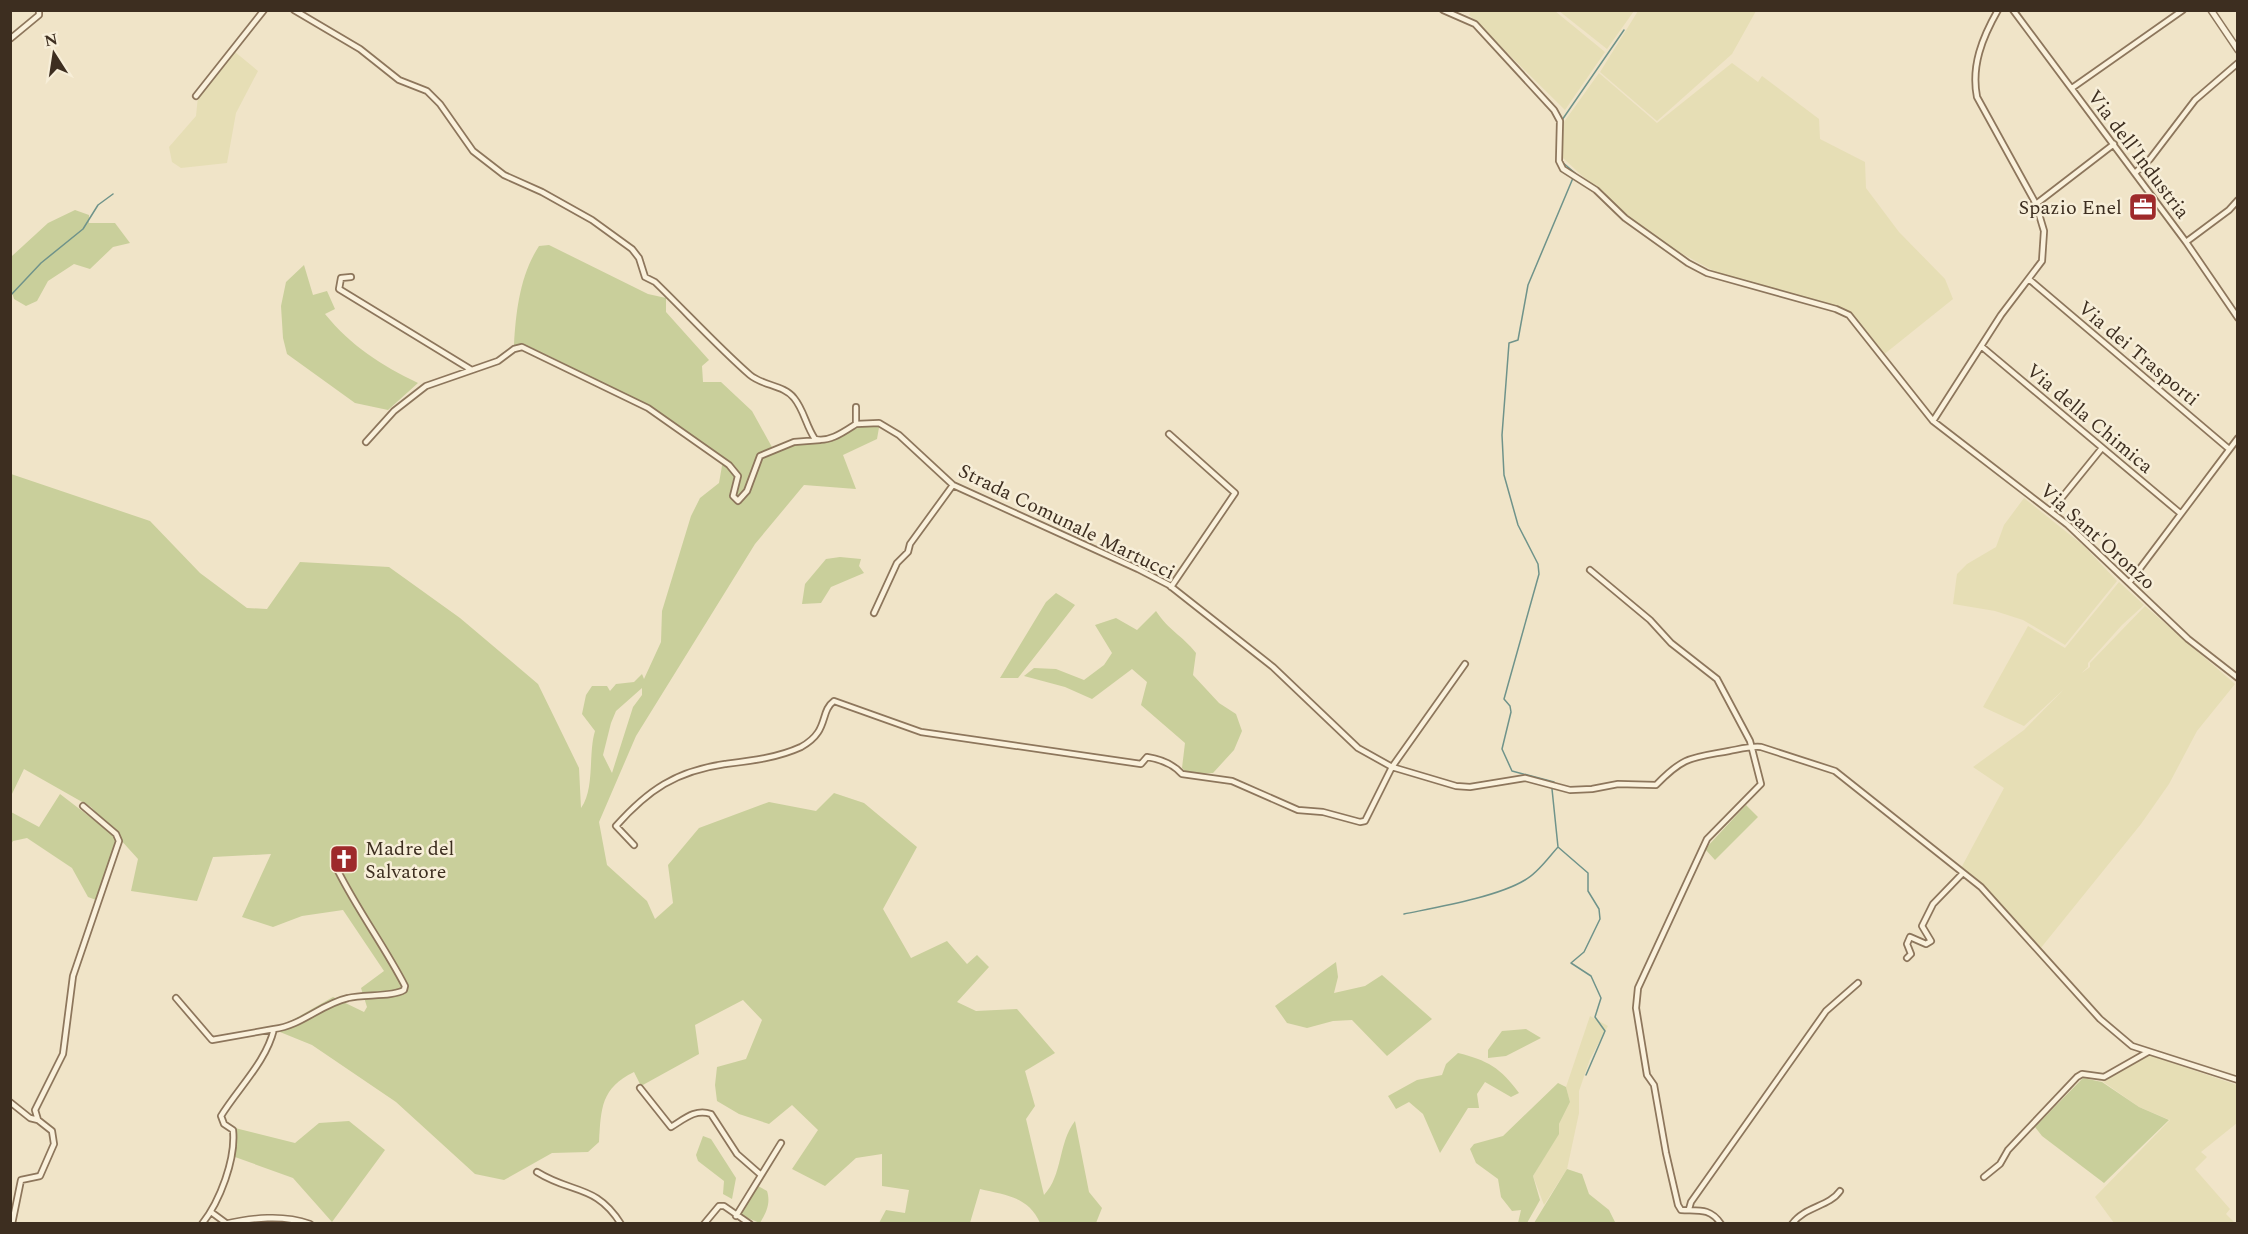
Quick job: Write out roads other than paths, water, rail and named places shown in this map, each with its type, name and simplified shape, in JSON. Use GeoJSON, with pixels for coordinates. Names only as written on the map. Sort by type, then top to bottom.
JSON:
{"type":"FeatureCollection","features":[{"type":"Feature","properties":{"kind":"street"},"geometry":{"type":"LineString","coordinates":[[10,39],[39,15],[39,10]]}},
{"type":"Feature","properties":{"kind":"street"},"geometry":{"type":"LineString","coordinates":[[196,96],[264,10]]}},
{"type":"Feature","properties":{"kind":"street"},"geometry":{"type":"LineString","coordinates":[[294,10],[360,49],[399,80],[427,91],[440,104],[473,151],[504,175],[543,192],[592,220],[632,249],[639,258],[645,277],[655,282],[722,349],[753,377],[784,390],[794,397],[809,429],[820,440]]}},
{"type":"Feature","properties":{"kind":"street","name":"Via Sant'Oronzo"},"geometry":{"type":"LineString","coordinates":[[1443,10],[1475,24],[1554,110],[1560,121],[1559,161],[1563,169],[1596,190],[1625,218],[1698,269],[1836,309],[1849,315],[1933,421],[2051,511],[2188,639],[2238,678]]}},
{"type":"Feature","properties":{"kind":"street"},"geometry":{"type":"LineString","coordinates":[[1933,421],[2001,315],[2030,280],[2042,261],[2044,231],[2036,204],[1977,98],[1973,78],[1976,58],[1998,10]]}},
{"type":"Feature","properties":{"kind":"street","name":"Via dell'Industria"},"geometry":{"type":"LineString","coordinates":[[2013,10],[2186,242],[2238,318]]}},
{"type":"Feature","properties":{"kind":"street"},"geometry":{"type":"LineString","coordinates":[[2072,88],[2183,10]]}},
{"type":"Feature","properties":{"kind":"street"},"geometry":{"type":"LineString","coordinates":[[2211,10],[2238,50]]}},
{"type":"Feature","properties":{"kind":"street"},"geometry":{"type":"LineString","coordinates":[[2135,173],[2150,159],[2195,100],[2238,63]]}},
{"type":"Feature","properties":{"kind":"street"},"geometry":{"type":"LineString","coordinates":[[2036,204],[2114,144]]}},
{"type":"Feature","properties":{"kind":"street"},"geometry":{"type":"LineString","coordinates":[[2186,242],[2229,210],[2238,200]]}},
{"type":"Feature","properties":{"kind":"street"},"geometry":{"type":"LineString","coordinates":[[351,277],[341,278],[339,289],[470,369]]}},
{"type":"Feature","properties":{"kind":"street","name":"Via dei Trasporti"},"geometry":{"type":"LineString","coordinates":[[2030,280],[2229,448]]}},
{"type":"Feature","properties":{"kind":"street","name":"Via della Chimica"},"geometry":{"type":"LineString","coordinates":[[1981,346],[2180,513]]}},
{"type":"Feature","properties":{"kind":"street"},"geometry":{"type":"LineString","coordinates":[[366,442],[410,396],[426,386],[498,361],[514,349],[530,349],[648,408],[729,465],[738,476],[734,496],[738,501],[747,490],[760,456],[794,442],[820,440],[841,433],[856,424],[856,406]]}},
{"type":"Feature","properties":{"kind":"street","name":"Strada Comunale Martucci"},"geometry":{"type":"LineString","coordinates":[[856,424],[877,423],[899,435],[953,484],[1138,569],[1171,587],[1273,666],[1358,748],[1392,767],[1456,786],[1470,787],[1526,778],[1570,790],[1592,789],[1617,784],[1656,785],[1679,763],[1693,756],[1751,746],[1772,750],[1835,771],[1981,887],[2001,906],[2100,1019],[2132,1046],[2238,1080]]}},
{"type":"Feature","properties":{"kind":"street"},"geometry":{"type":"LineString","coordinates":[[1169,434],[1235,493],[1171,587]]}},
{"type":"Feature","properties":{"kind":"street"},"geometry":{"type":"LineString","coordinates":[[2129,583],[2238,438]]}},
{"type":"Feature","properties":{"kind":"street"},"geometry":{"type":"LineString","coordinates":[[2051,511],[2103,448]]}},
{"type":"Feature","properties":{"kind":"street"},"geometry":{"type":"LineString","coordinates":[[874,613],[897,564],[908,552],[910,544],[953,484]]}},
{"type":"Feature","properties":{"kind":"street"},"geometry":{"type":"LineString","coordinates":[[1590,570],[1650,620],[1671,643],[1717,679],[1751,746],[1761,784],[1707,839],[1638,988],[1636,1008],[1647,1075],[1654,1084],[1678,1206],[1681,1210],[1702,1209],[1716,1217],[1720,1224]]}},
{"type":"Feature","properties":{"kind":"street"},"geometry":{"type":"LineString","coordinates":[[634,845],[616,826],[641,798],[689,772],[749,762],[800,747],[817,736],[823,726],[828,706],[834,701],[904,726],[939,735],[1141,764],[1147,757],[1155,758],[1182,774],[1232,781],[1298,810],[1335,814],[1360,822],[1365,821],[1392,767],[1465,664]]}},
{"type":"Feature","properties":{"kind":"street"},"geometry":{"type":"LineString","coordinates":[[38,1120],[35,1110],[63,1054],[73,976],[119,841],[116,834],[83,806]]}},
{"type":"Feature","properties":{"kind":"street"},"geometry":{"type":"LineString","coordinates":[[176,998],[212,1040],[292,1025],[318,1009],[346,998],[395,994],[404,990],[405,986],[398,973],[361,915],[338,872]]}},
{"type":"Feature","properties":{"kind":"street"},"geometry":{"type":"LineString","coordinates":[[1906,958],[1911,954],[1907,944],[1910,937],[1926,944],[1931,941],[1922,926],[1934,904],[1962,874]]}},
{"type":"Feature","properties":{"kind":"street"},"geometry":{"type":"LineString","coordinates":[[1689,1209],[1691,1202],[1827,1011],[1858,983]]}},
{"type":"Feature","properties":{"kind":"street"},"geometry":{"type":"LineString","coordinates":[[202,1224],[211,1212],[227,1169],[234,1139],[233,1130],[224,1124],[221,1116],[253,1067],[264,1057],[274,1029]]}},
{"type":"Feature","properties":{"kind":"street"},"geometry":{"type":"LineString","coordinates":[[1984,1177],[2000,1164],[2008,1149],[2077,1077],[2082,1074],[2104,1077],[2148,1052]]}},
{"type":"Feature","properties":{"kind":"street"},"geometry":{"type":"LineString","coordinates":[[640,1088],[671,1127],[680,1118],[705,1112],[711,1114],[736,1154],[761,1175]]}},
{"type":"Feature","properties":{"kind":"street"},"geometry":{"type":"LineString","coordinates":[[10,1102],[30,1118],[38,1120],[52,1131],[54,1144],[40,1176],[21,1180],[12,1224]]}},
{"type":"Feature","properties":{"kind":"street"},"geometry":{"type":"LineString","coordinates":[[736,1215],[781,1143]]}},
{"type":"Feature","properties":{"kind":"street"},"geometry":{"type":"LineString","coordinates":[[537,1172],[551,1181],[598,1197],[612,1210],[621,1224]]}},
{"type":"Feature","properties":{"kind":"street"},"geometry":{"type":"LineString","coordinates":[[1792,1224],[1801,1212],[1829,1200],[1840,1191]]}},
{"type":"Feature","properties":{"kind":"street"},"geometry":{"type":"LineString","coordinates":[[704,1224],[719,1206],[724,1206],[750,1224]]}},
{"type":"Feature","properties":{"kind":"street"},"geometry":{"type":"LineString","coordinates":[[211,1212],[226,1223],[251,1218],[278,1218],[310,1224]]}},
{"type":"Feature","properties":{"kind":"waterway"},"geometry":{"type":"LineString","coordinates":[[1562,120],[1624,30]]}},
{"type":"Feature","properties":{"kind":"waterway"},"geometry":{"type":"LineString","coordinates":[[1562,137],[1562,162],[1575,173]]}},
{"type":"Feature","properties":{"kind":"waterway"},"geometry":{"type":"LineString","coordinates":[[1554,782],[1512,771],[1502,749],[1511,712],[1510,706],[1504,699],[1539,574],[1538,564],[1518,525],[1504,475],[1502,435],[1509,343],[1518,340],[1528,285],[1573,178]]}},
{"type":"Feature","properties":{"kind":"waterway"},"geometry":{"type":"LineString","coordinates":[[10,296],[41,263],[83,229],[98,205],[113,194]]}},
{"type":"Feature","properties":{"kind":"waterway"},"geometry":{"type":"LineString","coordinates":[[1404,914],[1467,901],[1499,891],[1525,880],[1534,873],[1558,847],[1552,789]]}},
{"type":"Feature","properties":{"kind":"waterway"},"geometry":{"type":"LineString","coordinates":[[1558,847],[1588,873],[1588,891],[1599,909],[1600,919],[1584,952],[1571,963],[1591,976],[1601,998],[1595,1017],[1605,1031],[1586,1075]]}},
{"type":"Feature","properties":{"kind":"place","name":"Spazio Enel"},"geometry":{"type":"Point","coordinates":[2143,207]}},
{"type":"Feature","properties":{"kind":"place","name":"Madre del Salvatore"},"geometry":{"type":"Point","coordinates":[344,859]}}]}
